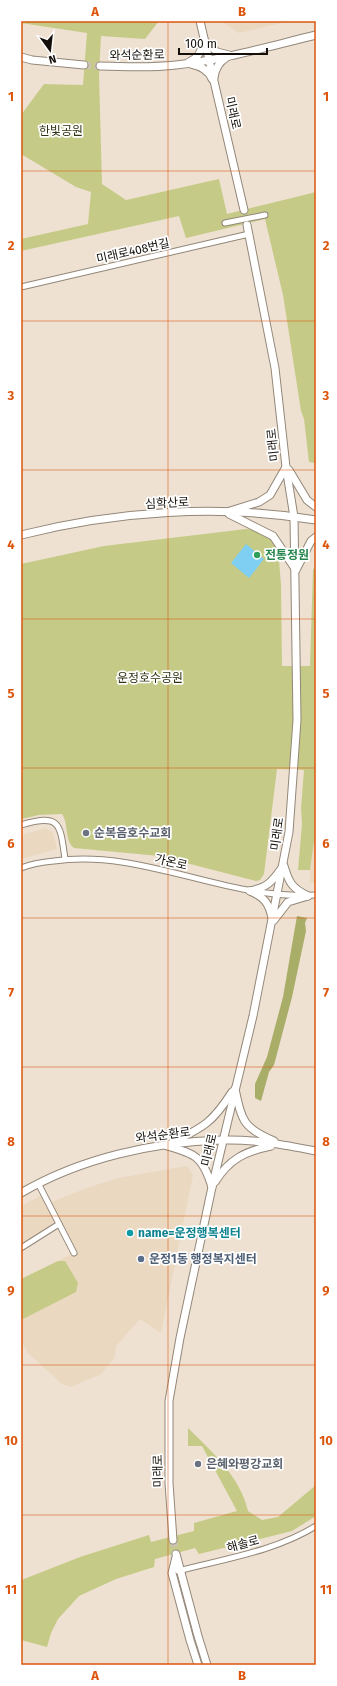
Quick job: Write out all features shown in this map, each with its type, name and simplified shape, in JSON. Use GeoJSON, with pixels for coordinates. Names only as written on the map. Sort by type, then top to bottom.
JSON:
{"type":"FeatureCollection","features":[{"type":"Feature","properties":{"kind":"main road","name":"미래로"},"geometry":{"type":"LineString","coordinates":[[200,21],[244,210]]}},
{"type":"Feature","properties":{"kind":"main road","name":"와석순환로"},"geometry":{"type":"LineString","coordinates":[[100,66],[144,67],[183,64],[232,55],[316,35]]}},
{"type":"Feature","properties":{"kind":"main road"},"geometry":{"type":"LineString","coordinates":[[203,36],[207,43],[216,52],[232,55]]}},
{"type":"Feature","properties":{"kind":"main road"},"geometry":{"type":"LineString","coordinates":[[183,64],[191,61],[201,52],[203,36]]}},
{"type":"Feature","properties":{"kind":"main road"},"geometry":{"type":"LineString","coordinates":[[215,84],[214,75],[219,63],[232,55]]}},
{"type":"Feature","properties":{"kind":"main road"},"geometry":{"type":"LineString","coordinates":[[21,57],[32,60],[84,65]]}},
{"type":"Feature","properties":{"kind":"main road"},"geometry":{"type":"LineString","coordinates":[[183,64],[198,66],[211,76],[215,84]]}},
{"type":"Feature","properties":{"kind":"main road","name":"미래로"},"geometry":{"type":"LineString","coordinates":[[173,1540],[169,1483],[168,1401],[212,1188],[253,1016],[283,865],[289,832],[297,720],[296,570],[294,517],[286,467],[275,368],[247,225]]}},
{"type":"Feature","properties":{"kind":"main road"},"geometry":{"type":"LineString","coordinates":[[226,512],[264,499],[270,495],[286,467],[307,500],[316,507]]}},
{"type":"Feature","properties":{"kind":"main road"},"geometry":{"type":"LineString","coordinates":[[226,512],[272,536],[296,570],[311,541],[316,536]]}},
{"type":"Feature","properties":{"kind":"main road","name":"심학산로"},"geometry":{"type":"LineString","coordinates":[[21,535],[64,525],[125,516],[226,512],[316,520]]}},
{"type":"Feature","properties":{"kind":"main road"},"geometry":{"type":"LineString","coordinates":[[250,891],[262,888],[269,884],[283,865]]}},
{"type":"Feature","properties":{"kind":"main road"},"geometry":{"type":"LineString","coordinates":[[283,865],[288,880],[292,886],[308,896]]}},
{"type":"Feature","properties":{"kind":"main road"},"geometry":{"type":"LineString","coordinates":[[250,891],[261,895],[266,901],[270,908],[272,921]]}},
{"type":"Feature","properties":{"kind":"main road"},"geometry":{"type":"LineString","coordinates":[[272,921],[288,902],[308,896]]}},
{"type":"Feature","properties":{"kind":"main road"},"geometry":{"type":"LineString","coordinates":[[235,1087],[239,1108],[246,1124],[256,1134],[279,1144]]}},
{"type":"Feature","properties":{"kind":"main road"},"geometry":{"type":"LineString","coordinates":[[165,1145],[193,1133],[208,1123],[220,1112],[235,1087]]}},
{"type":"Feature","properties":{"kind":"main road","name":"와석순환로"},"geometry":{"type":"LineString","coordinates":[[21,1193],[38,1183],[88,1162],[129,1151],[165,1145],[223,1140],[279,1144],[316,1151]]}},
{"type":"Feature","properties":{"kind":"main road"},"geometry":{"type":"LineString","coordinates":[[212,1188],[220,1174],[234,1159],[257,1149],[279,1144]]}},
{"type":"Feature","properties":{"kind":"main road"},"geometry":{"type":"LineString","coordinates":[[165,1145],[187,1152],[199,1159],[208,1173],[212,1188]]}},
{"type":"Feature","properties":{"kind":"main road"},"geometry":{"type":"LineString","coordinates":[[198,1665],[172,1573],[176,1554],[207,1665]]}},
{"type":"Feature","properties":{"kind":"street"},"geometry":{"type":"LineString","coordinates":[[225,223],[265,215]]}},
{"type":"Feature","properties":{"kind":"street","name":"미래로408번길"},"geometry":{"type":"LineString","coordinates":[[21,287],[249,234]]}},
{"type":"Feature","properties":{"kind":"street"},"geometry":{"type":"LineString","coordinates":[[21,825],[41,820],[50,820],[55,822],[60,829],[65,859]]}},
{"type":"Feature","properties":{"kind":"street","name":"가온로"},"geometry":{"type":"LineString","coordinates":[[21,868],[65,859],[87,858],[130,863],[250,891],[277,895],[316,895]]}},
{"type":"Feature","properties":{"kind":"street"},"geometry":{"type":"LineString","coordinates":[[38,1183],[74,1253]]}},
{"type":"Feature","properties":{"kind":"street"},"geometry":{"type":"LineString","coordinates":[[21,1248],[59,1224]]}},
{"type":"Feature","properties":{"kind":"street","name":"해솔로"},"geometry":{"type":"LineString","coordinates":[[172,1573],[267,1548],[304,1534],[316,1526]]}},
{"type":"Feature","properties":{"kind":"shaded area"},"geometry":{"type":"Polygon","coordinates":[[[221,21],[290,21],[239,33],[221,21]]]}},
{"type":"Feature","properties":{"kind":"shaded area"},"geometry":{"type":"Polygon","coordinates":[[[316,827],[316,883],[310,883],[310,870],[316,827]]]}},
{"type":"Feature","properties":{"kind":"shaded area"},"geometry":{"type":"Polygon","coordinates":[[[46,828],[53,833],[57,849],[21,859],[21,835],[46,828]]]}},
{"type":"Feature","properties":{"kind":"shaded area"},"geometry":{"type":"Polygon","coordinates":[[[187,1166],[193,1175],[161,1333],[140,1319],[116,1346],[115,1357],[101,1374],[71,1387],[62,1384],[27,1352],[21,1341],[21,1279],[74,1253],[59,1224],[21,1248],[21,1206],[44,1194],[49,1203],[118,1178],[187,1166]]]}},
{"type":"Feature","properties":{"kind":"green space","name":"한빛공원"},"geometry":{"type":"Polygon","coordinates":[[[21,21],[159,21],[145,39],[101,36],[99,74],[102,184],[126,200],[219,179],[227,214],[316,192],[315,463],[309,462],[304,419],[301,411],[283,295],[265,219],[186,238],[179,216],[21,251],[21,239],[88,224],[91,192],[76,187],[21,154],[21,115],[44,84],[83,85],[87,33],[21,23],[21,21]]]}},
{"type":"Feature","properties":{"kind":"green space","name":"운정호수공원"},"geometry":{"type":"Polygon","coordinates":[[[246,529],[264,531],[278,548],[281,585],[282,666],[310,666],[313,569],[316,568],[316,827],[310,870],[298,870],[302,824],[301,808],[304,770],[277,769],[264,874],[260,880],[256,881],[159,856],[74,848],[69,841],[62,814],[39,815],[21,819],[21,564],[104,546],[246,529]]]}},
{"type":"Feature","properties":{"kind":"green space"},"geometry":{"type":"Polygon","coordinates":[[[297,916],[307,918],[305,923],[306,931],[292,997],[274,1065],[269,1072],[261,1101],[255,1098],[255,1084],[267,1057],[283,997],[297,916]]]}},
{"type":"Feature","properties":{"kind":"green space"},"geometry":{"type":"Polygon","coordinates":[[[58,1261],[65,1261],[78,1283],[76,1292],[21,1320],[21,1279],[58,1261]]]}},
{"type":"Feature","properties":{"kind":"green space"},"geometry":{"type":"Polygon","coordinates":[[[188,1428],[224,1465],[232,1476],[239,1487],[248,1511],[262,1520],[278,1517],[316,1485],[316,1516],[292,1531],[199,1554],[195,1548],[155,1559],[154,1567],[116,1579],[79,1596],[58,1619],[51,1633],[47,1647],[21,1640],[21,1581],[24,1579],[80,1557],[149,1535],[151,1542],[194,1531],[194,1523],[237,1511],[202,1446],[188,1446],[188,1428]]]}},
{"type":"Feature","properties":{"kind":"water"},"geometry":{"type":"Polygon","coordinates":[[[246,544],[264,559],[249,578],[231,563],[246,544]]]}},
{"type":"Feature","properties":{"kind":"tunnel"},"geometry":{"type":"LineString","coordinates":[[84,65],[100,66]]}},
{"type":"Feature","properties":{"kind":"tunnel"},"geometry":{"type":"LineString","coordinates":[[173,1540],[176,1554]]}},
{"type":"Feature","properties":{"kind":"place","name":"전통정원"},"geometry":{"type":"Point","coordinates":[257,555]}},
{"type":"Feature","properties":{"kind":"place","name":"순복음호수교회"},"geometry":{"type":"Point","coordinates":[86,833]}},
{"type":"Feature","properties":{"kind":"place","name":"name=운정행복센터"},"geometry":{"type":"Point","coordinates":[130,1233]}},
{"type":"Feature","properties":{"kind":"place","name":"운정1동 행정복지센터"},"geometry":{"type":"Point","coordinates":[141,1259]}},
{"type":"Feature","properties":{"kind":"place","name":"은혜와평강교회"},"geometry":{"type":"Point","coordinates":[198,1464]}}]}
